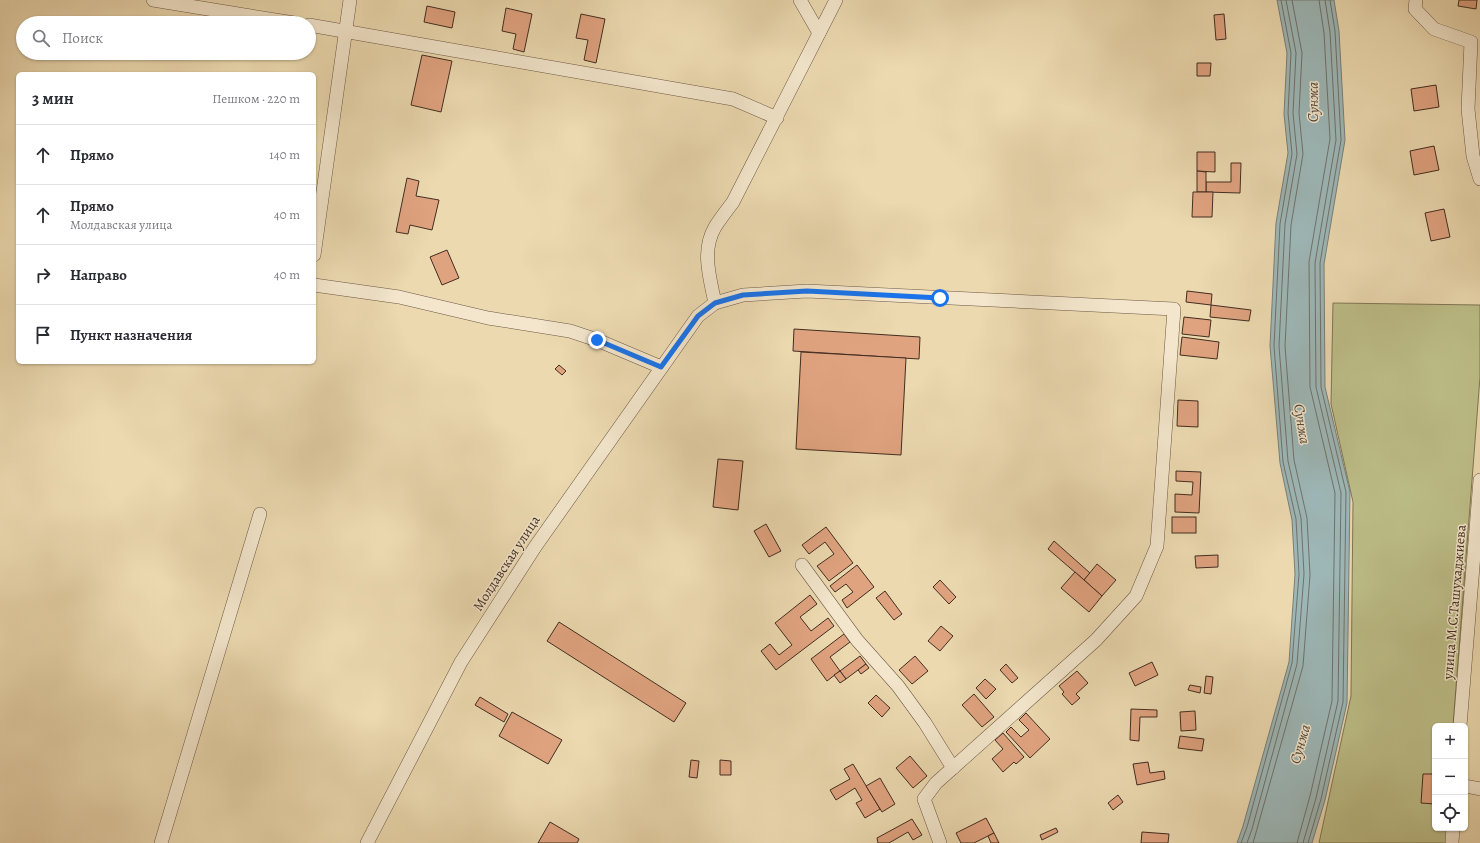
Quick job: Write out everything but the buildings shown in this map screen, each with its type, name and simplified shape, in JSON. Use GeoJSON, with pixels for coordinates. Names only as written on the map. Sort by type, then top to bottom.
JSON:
{"type":"FeatureCollection","features":[{"type":"Feature","properties":{"kind":"street"},"geometry":{"type":"LineString","coordinates":[[153,0],[251,16]]}},
{"type":"Feature","properties":{"kind":"street"},"geometry":{"type":"LineString","coordinates":[[316,241],[350,0]]}},
{"type":"Feature","properties":{"kind":"street"},"geometry":{"type":"LineString","coordinates":[[800,0],[819,33]]}},
{"type":"Feature","properties":{"kind":"street"},"geometry":{"type":"LineString","coordinates":[[836,0],[733,202],[714,228],[708,248],[708,264],[715,303],[743,295],[807,291],[1174,309],[1157,546],[1136,596],[1096,640],[936,783],[924,799],[940,843]]}},
{"type":"Feature","properties":{"kind":"street"},"geometry":{"type":"LineString","coordinates":[[1416,0],[1415,9],[1434,29],[1475,42],[1468,109],[1474,156],[1480,180]]}},
{"type":"Feature","properties":{"kind":"street"},"geometry":{"type":"LineString","coordinates":[[316,26],[733,98],[777,118]]}},
{"type":"Feature","properties":{"kind":"street"},"geometry":{"type":"LineString","coordinates":[[316,285],[399,297],[488,318],[570,331],[597,340],[661,367]]}},
{"type":"Feature","properties":{"kind":"street","name":"Молдавская улица"},"geometry":{"type":"LineString","coordinates":[[367,843],[461,662],[535,546],[698,316],[715,303]]}},
{"type":"Feature","properties":{"kind":"street","name":"улица М.С.Ташухаджиева"},"geometry":{"type":"LineString","coordinates":[[1460,723],[1480,480]]}},
{"type":"Feature","properties":{"kind":"street"},"geometry":{"type":"LineString","coordinates":[[162,843],[260,514]]}},
{"type":"Feature","properties":{"kind":"street"},"geometry":{"type":"LineString","coordinates":[[802,565],[857,640],[898,686],[925,723],[953,768]]}},
{"type":"Feature","properties":{"kind":"street"},"geometry":{"type":"LineString","coordinates":[[1468,787],[1480,789]]}},
{"type":"Feature","properties":{"kind":"street"},"geometry":{"type":"LineString","coordinates":[[1452,843],[1453,831]]}},
{"type":"Feature","properties":{"kind":"green space"},"geometry":{"type":"Polygon","coordinates":[[[1333,303],[1480,305],[1480,377],[1453,723],[1432,723],[1432,831],[1448,831],[1448,843],[1319,843],[1351,696],[1353,502],[1331,404],[1333,303]]]}},
{"type":"Feature","properties":{"kind":"water","name":"Сунжа"},"geometry":{"type":"Polygon","coordinates":[[[1277,0],[1334,0],[1339,31],[1345,140],[1324,264],[1325,387],[1350,492],[1347,703],[1325,800],[1312,843],[1237,843],[1289,662],[1295,574],[1292,520],[1280,463],[1270,346],[1276,223],[1288,153],[1284,114],[1287,53],[1277,0]]]}},
{"type":"Feature","properties":{"kind":"route"},"geometry":{"type":"LineString","coordinates":[[597,340],[661,367],[698,316],[715,303],[743,295],[807,291],[940,298]]}}]}
